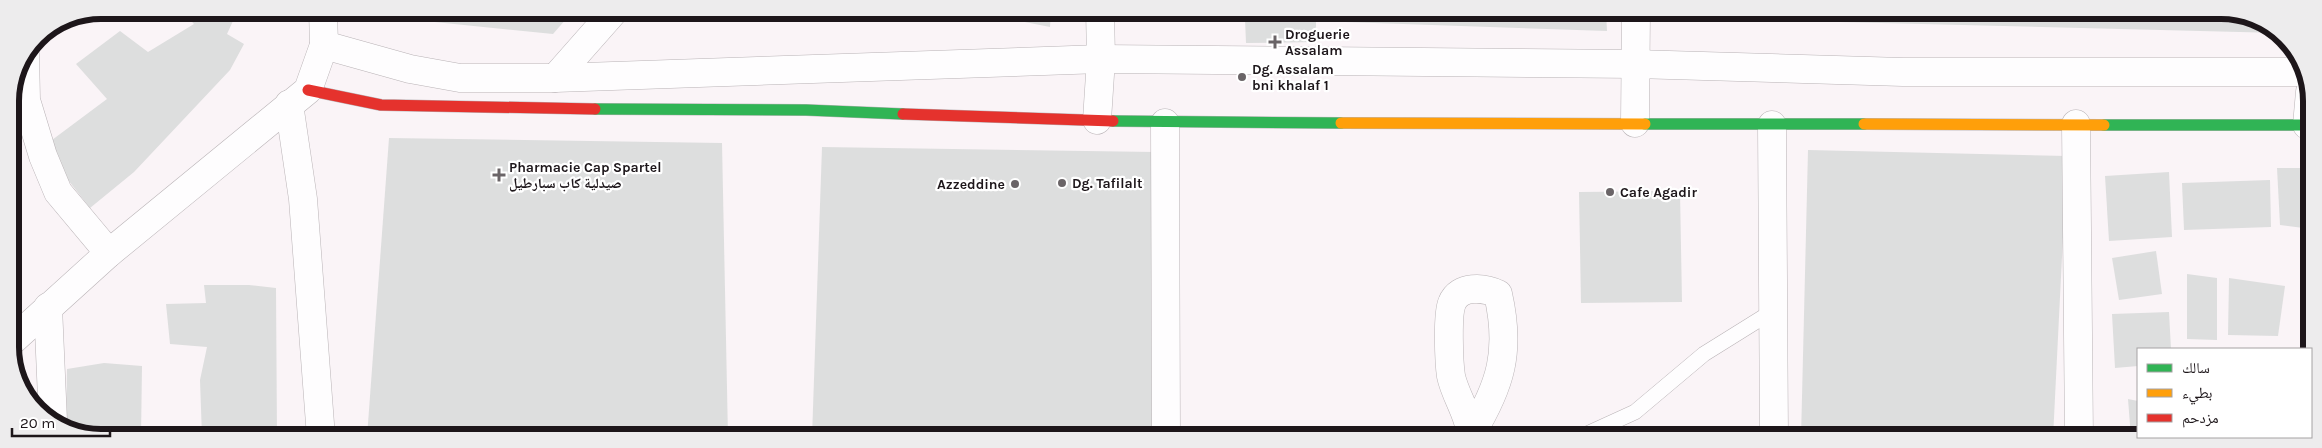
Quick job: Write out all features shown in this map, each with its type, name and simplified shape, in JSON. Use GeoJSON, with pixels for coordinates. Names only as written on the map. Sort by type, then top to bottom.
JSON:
{"type":"FeatureCollection","features":[{"type":"Feature","properties":{"kind":"street"},"geometry":{"type":"LineString","coordinates":[[19,334],[109,253],[298,97],[324,45],[323,19]]}},
{"type":"Feature","properties":{"kind":"street"},"geometry":{"type":"LineString","coordinates":[[554,78],[608,19]]}},
{"type":"Feature","properties":{"kind":"street"},"geometry":{"type":"LineString","coordinates":[[1097,120],[1101,59],[1100,19]]}},
{"type":"Feature","properties":{"kind":"street"},"geometry":{"type":"LineString","coordinates":[[1635,123],[1636,19]]}},
{"type":"Feature","properties":{"kind":"street"},"geometry":{"type":"LineString","coordinates":[[324,45],[410,68],[460,78],[554,78],[1101,59],[1635,64],[1903,72],[2298,72]]}},
{"type":"Feature","properties":{"kind":"street"},"geometry":{"type":"LineString","coordinates":[[25,68],[26,100],[43,156],[58,192],[109,253]]}},
{"type":"Feature","properties":{"kind":"street"},"geometry":{"type":"LineString","coordinates":[[298,97],[381,105],[735,111],[806,110],[1165,123],[2303,125]]}},
{"type":"Feature","properties":{"kind":"street"},"geometry":{"type":"LineString","coordinates":[[298,97],[303,199],[320,429]]}},
{"type":"Feature","properties":{"kind":"street"},"geometry":{"type":"LineString","coordinates":[[1165,123],[1166,429]]}},
{"type":"Feature","properties":{"kind":"street"},"geometry":{"type":"LineString","coordinates":[[2076,124],[2079,429]]}},
{"type":"Feature","properties":{"kind":"street"},"geometry":{"type":"LineString","coordinates":[[1772,125],[1774,429]]}},
{"type":"Feature","properties":{"kind":"street"},"geometry":{"type":"LineString","coordinates":[[48,307],[53,413]]}},
{"type":"Feature","properties":{"kind":"lane"},"geometry":{"type":"LineString","coordinates":[[1598,429],[1635,412],[1704,354],[1773,311]]}},
{"type":"Feature","properties":{"kind":"building"},"geometry":{"type":"Polygon","coordinates":[[[189,19],[234,19],[227,34],[244,44],[230,70],[134,172],[90,208],[54,162],[52,140],[107,99],[76,64],[120,31],[148,52],[194,24],[189,19]]]}},
{"type":"Feature","properties":{"kind":"building"},"geometry":{"type":"Polygon","coordinates":[[[423,19],[566,19],[553,34],[425,21],[423,19]]]}},
{"type":"Feature","properties":{"kind":"building"},"geometry":{"type":"Polygon","coordinates":[[[1010,19],[1050,19],[1050,27],[1010,19]]]}},
{"type":"Feature","properties":{"kind":"building"},"geometry":{"type":"Polygon","coordinates":[[[1245,19],[1606,19],[1607,31],[1316,21],[1316,42],[1246,43],[1245,19]]]}},
{"type":"Feature","properties":{"kind":"building"},"geometry":{"type":"Polygon","coordinates":[[[1721,19],[2232,19],[2257,27],[2266,33],[1721,19]]]}},
{"type":"Feature","properties":{"kind":"building"},"geometry":{"type":"Polygon","coordinates":[[[389,138],[722,143],[728,429],[368,429],[389,138]]]}},
{"type":"Feature","properties":{"kind":"building"},"geometry":{"type":"Polygon","coordinates":[[[822,147],[1155,152],[1152,429],[812,429],[822,147]]]}},
{"type":"Feature","properties":{"kind":"building"},"geometry":{"type":"Polygon","coordinates":[[[1808,150],[2067,156],[2053,429],[1801,429],[1808,150]]]}},
{"type":"Feature","properties":{"kind":"building"},"geometry":{"type":"Polygon","coordinates":[[[2277,168],[2303,168],[2303,228],[2280,225],[2277,168]]]}},
{"type":"Feature","properties":{"kind":"building"},"geometry":{"type":"Polygon","coordinates":[[[2169,172],[2172,237],[2109,241],[2105,176],[2169,172]]]}},
{"type":"Feature","properties":{"kind":"building"},"geometry":{"type":"Polygon","coordinates":[[[2270,180],[2271,227],[2184,230],[2182,183],[2270,180]]]}},
{"type":"Feature","properties":{"kind":"building"},"geometry":{"type":"Polygon","coordinates":[[[1680,191],[1682,302],[1581,303],[1579,192],[1680,191]]]}},
{"type":"Feature","properties":{"kind":"building"},"geometry":{"type":"Polygon","coordinates":[[[2156,251],[2162,294],[2119,300],[2112,258],[2156,251]]]}},
{"type":"Feature","properties":{"kind":"building"},"geometry":{"type":"Polygon","coordinates":[[[2187,274],[2217,278],[2217,340],[2187,339],[2187,274]]]}},
{"type":"Feature","properties":{"kind":"building"},"geometry":{"type":"Polygon","coordinates":[[[2229,278],[2285,286],[2278,336],[2228,335],[2229,278]]]}},
{"type":"Feature","properties":{"kind":"building"},"geometry":{"type":"Polygon","coordinates":[[[204,285],[249,285],[276,288],[277,429],[202,429],[200,380],[207,347],[170,344],[166,304],[206,303],[204,285]]]}},
{"type":"Feature","properties":{"kind":"building"},"geometry":{"type":"Polygon","coordinates":[[[2169,312],[2171,348],[2137,348],[2137,366],[2115,368],[2112,314],[2169,312]]]}},
{"type":"Feature","properties":{"kind":"building"},"geometry":{"type":"Polygon","coordinates":[[[104,363],[142,366],[141,429],[90,429],[66,421],[67,369],[104,363]]]}},
{"type":"Feature","properties":{"kind":"building"},"geometry":{"type":"Polygon","coordinates":[[[2128,399],[2137,401],[2137,429],[2130,429],[2128,399]]]}},
{"type":"Feature","properties":{"kind":"traffic: fast"},"geometry":{"type":"LineString","coordinates":[[595,109],[806,110],[903,114]]}},
{"type":"Feature","properties":{"kind":"traffic: fast"},"geometry":{"type":"LineString","coordinates":[[1113,121],[1341,123]]}},
{"type":"Feature","properties":{"kind":"traffic: fast"},"geometry":{"type":"LineString","coordinates":[[1645,124],[1864,124]]}},
{"type":"Feature","properties":{"kind":"traffic: fast"},"geometry":{"type":"LineString","coordinates":[[2104,125],[2303,125]]}},
{"type":"Feature","properties":{"kind":"traffic: slow"},"geometry":{"type":"LineString","coordinates":[[1341,123],[1645,124]]}},
{"type":"Feature","properties":{"kind":"traffic: slow"},"geometry":{"type":"LineString","coordinates":[[1864,124],[2104,125]]}},
{"type":"Feature","properties":{"kind":"traffic: jam"},"geometry":{"type":"LineString","coordinates":[[308,90],[381,105],[595,109]]}},
{"type":"Feature","properties":{"kind":"traffic: jam"},"geometry":{"type":"LineString","coordinates":[[903,114],[1113,121]]}},
{"type":"Feature","properties":{"kind":"place","name":"Droguerie Assalam"},"geometry":{"type":"Point","coordinates":[1275,42]}},
{"type":"Feature","properties":{"kind":"place","name":"Dg. Assalam bni khalaf 1"},"geometry":{"type":"Point","coordinates":[1242,77]}},
{"type":"Feature","properties":{"kind":"place","name":"Pharmacie Cap Spartel صيدلية كاب سبارطيل"},"geometry":{"type":"Point","coordinates":[499,175]}},
{"type":"Feature","properties":{"kind":"place","name":"Dg. Tafilalt"},"geometry":{"type":"Point","coordinates":[1062,183]}},
{"type":"Feature","properties":{"kind":"place","name":"Azzeddine"},"geometry":{"type":"Point","coordinates":[1015,184]}},
{"type":"Feature","properties":{"kind":"place","name":"Cafe Agadir"},"geometry":{"type":"Point","coordinates":[1610,192]}}]}
